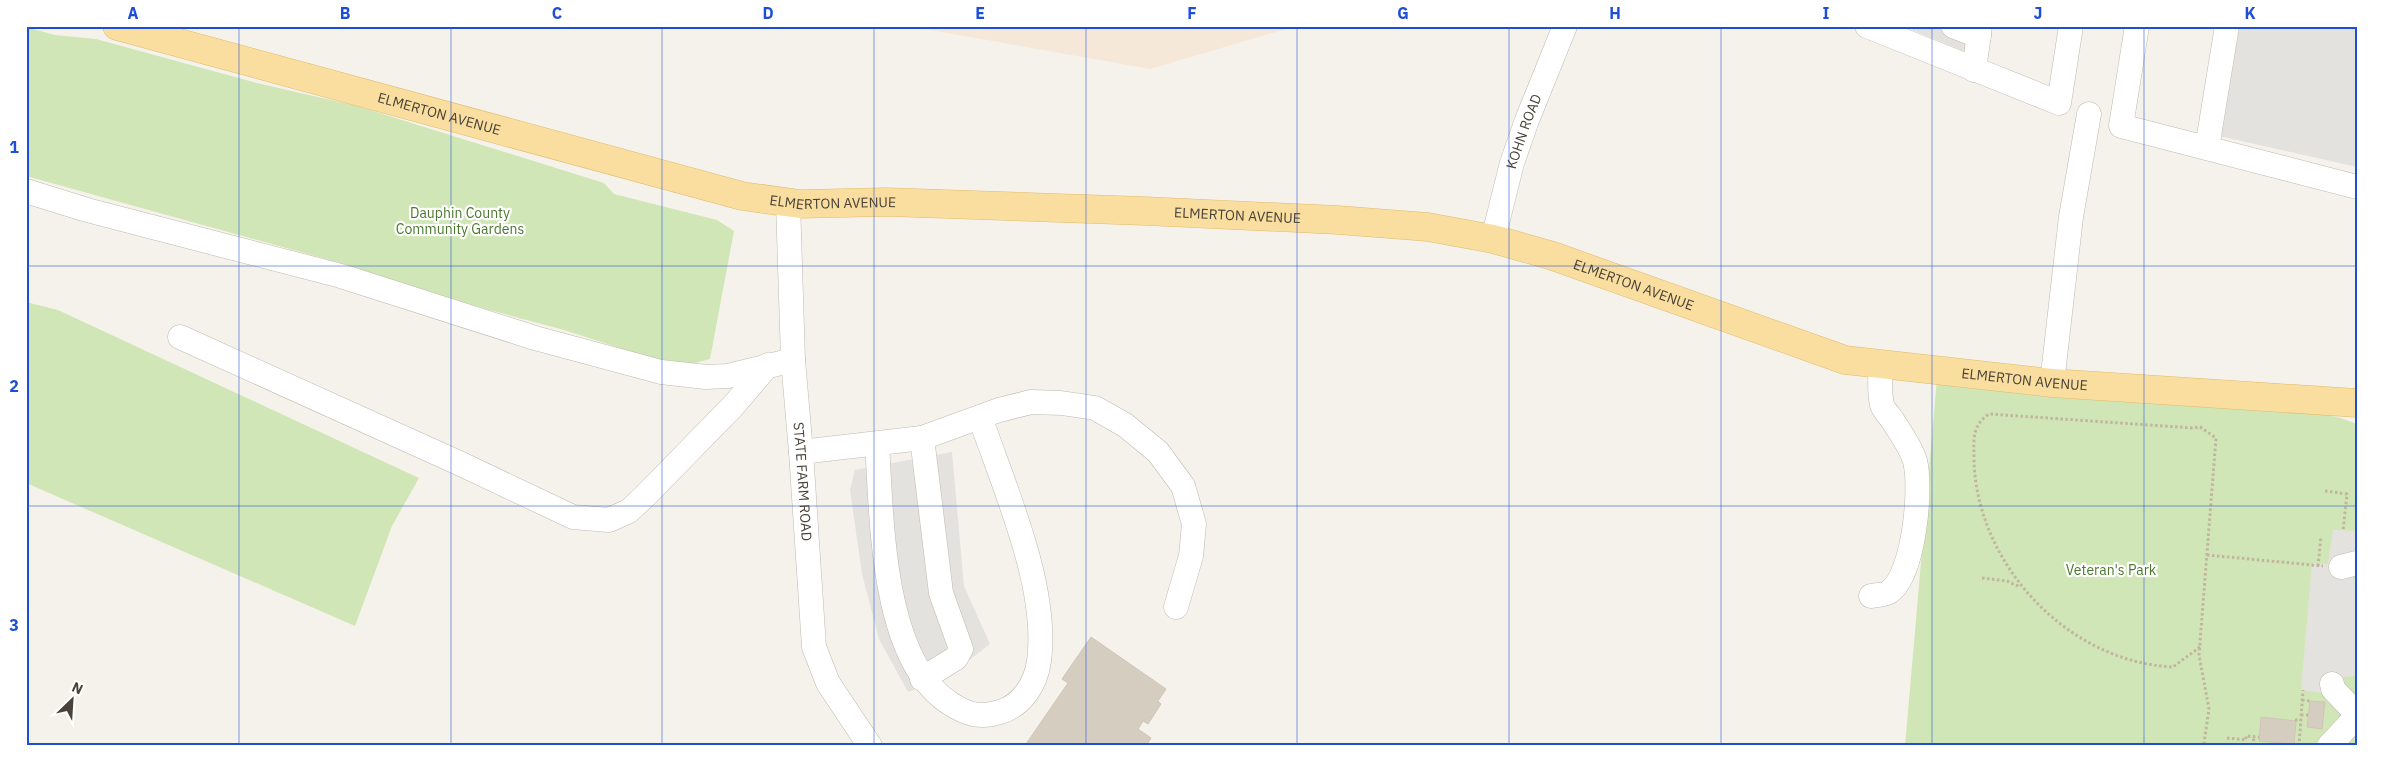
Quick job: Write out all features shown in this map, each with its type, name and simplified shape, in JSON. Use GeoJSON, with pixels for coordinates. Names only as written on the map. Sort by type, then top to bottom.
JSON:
{"type":"FeatureCollection","features":[{"type":"Feature","properties":{"kind":"main road","name":"ELMERTON AVENUE"},"geometry":{"type":"LineString","coordinates":[[118,26],[742,196],[800,204],[886,202],[977,205],[1329,219],[1428,227],[1493,239],[1553,256],[1845,360],[2052,383],[2357,403]]}},
{"type":"Feature","properties":{"kind":"street","name":"KOHN ROAD"},"geometry":{"type":"LineString","coordinates":[[1493,239],[1512,163],[1527,120],[1565,26]]}},
{"type":"Feature","properties":{"kind":"street"},"geometry":{"type":"LineString","coordinates":[[1867,26],[1974,70],[2121,126],[2357,187]]}},
{"type":"Feature","properties":{"kind":"street"},"geometry":{"type":"LineString","coordinates":[[1953,26],[1979,31],[1974,70]]}},
{"type":"Feature","properties":{"kind":"street"},"geometry":{"type":"LineString","coordinates":[[2059,103],[2071,26]]}},
{"type":"Feature","properties":{"kind":"street"},"geometry":{"type":"LineString","coordinates":[[2121,126],[2137,26]]}},
{"type":"Feature","properties":{"kind":"street"},"geometry":{"type":"LineString","coordinates":[[2207,148],[2227,26]]}},
{"type":"Feature","properties":{"kind":"street"},"geometry":{"type":"LineString","coordinates":[[2052,383],[2071,217],[2089,114]]}},
{"type":"Feature","properties":{"kind":"street"},"geometry":{"type":"LineString","coordinates":[[26,191],[87,210],[341,276],[536,338],[661,372],[706,377],[728,376],[792,360]]}},
{"type":"Feature","properties":{"kind":"street","name":"STATE FARM ROAD"},"geometry":{"type":"LineString","coordinates":[[788,202],[792,360],[801,452],[814,647],[828,683],[870,746]]}},
{"type":"Feature","properties":{"kind":"street"},"geometry":{"type":"LineString","coordinates":[[180,338],[452,460],[573,517],[609,520],[629,511],[733,406],[768,365]]}},
{"type":"Feature","properties":{"kind":"street"},"geometry":{"type":"LineString","coordinates":[[1871,596],[1889,593],[1903,570],[1912,545],[1918,483],[1915,462],[1909,447],[1883,407],[1880,380],[1881,364]]}},
{"type":"Feature","properties":{"kind":"street"},"geometry":{"type":"LineString","coordinates":[[801,452],[922,438],[980,417],[1031,402],[1062,403],[1095,408],[1125,426],[1158,452],[1183,486],[1194,524],[1191,556],[1176,607]]}},
{"type":"Feature","properties":{"kind":"street"},"geometry":{"type":"LineString","coordinates":[[877,444],[890,587],[903,640],[922,679],[937,696],[960,710],[984,717],[1006,710],[1027,693],[1035,680],[1039,659],[1040,628],[1031,563],[980,417]]}},
{"type":"Feature","properties":{"kind":"street"},"geometry":{"type":"LineString","coordinates":[[922,438],[942,593],[962,650],[956,658],[922,679]]}},
{"type":"Feature","properties":{"kind":"street"},"geometry":{"type":"LineString","coordinates":[[2329,746],[2357,715],[2333,688],[2332,684]]}},
{"type":"Feature","properties":{"kind":"path"},"geometry":{"type":"LineString","coordinates":[[2200,647],[2173,667],[2158,666],[2121,656],[2094,645],[2067,628],[2023,588],[1999,551],[1989,530],[1978,488],[1975,470],[1975,428],[1980,420],[1989,414],[2204,428],[2216,438],[2216,443],[2200,647],[2199,655],[2209,709],[2204,743],[2207,746]]}},
{"type":"Feature","properties":{"kind":"path"},"geometry":{"type":"LineString","coordinates":[[2325,491],[2347,494],[2343,531]]}},
{"type":"Feature","properties":{"kind":"path"},"geometry":{"type":"LineString","coordinates":[[2318,566],[2321,536]]}},
{"type":"Feature","properties":{"kind":"path"},"geometry":{"type":"LineString","coordinates":[[2207,555],[2318,566],[2349,565]]}},
{"type":"Feature","properties":{"kind":"path"},"geometry":{"type":"LineString","coordinates":[[1982,578],[2007,581],[2023,588]]}},
{"type":"Feature","properties":{"kind":"path"},"geometry":{"type":"LineString","coordinates":[[2299,746],[2303,690]]}},
{"type":"Feature","properties":{"kind":"path"},"geometry":{"type":"LineString","coordinates":[[2302,700],[2310,701]]}},
{"type":"Feature","properties":{"kind":"path"},"geometry":{"type":"LineString","coordinates":[[2301,714],[2308,715]]}},
{"type":"Feature","properties":{"kind":"path"},"geometry":{"type":"LineString","coordinates":[[2295,720],[2301,720]]}},
{"type":"Feature","properties":{"kind":"path"},"geometry":{"type":"LineString","coordinates":[[2227,738],[2246,740],[2246,736],[2259,737]]}},
{"type":"Feature","properties":{"kind":"path"},"geometry":{"type":"LineString","coordinates":[[2253,746],[2254,736]]}},
{"type":"Feature","properties":{"kind":"shaded area"},"geometry":{"type":"Polygon","coordinates":[[[908,26],[1296,26],[1150,69],[908,26]]]}},
{"type":"Feature","properties":{"kind":"shaded area"},"geometry":{"type":"Polygon","coordinates":[[[1903,26],[1984,26],[1978,57],[1903,26]]]}},
{"type":"Feature","properties":{"kind":"shaded area"},"geometry":{"type":"Polygon","coordinates":[[[2228,26],[2357,26],[2357,167],[2206,133],[2228,26]]]}},
{"type":"Feature","properties":{"kind":"shaded area"},"geometry":{"type":"Polygon","coordinates":[[[952,452],[964,586],[990,644],[949,676],[908,692],[879,639],[862,574],[850,490],[855,470],[952,452]]]}},
{"type":"Feature","properties":{"kind":"shaded area"},"geometry":{"type":"Polygon","coordinates":[[[2333,530],[2357,531],[2357,557],[2351,574],[2353,579],[2357,579],[2357,676],[2342,677],[2322,693],[2301,690],[2312,563],[2328,564],[2333,530]]]}},
{"type":"Feature","properties":{"kind":"green space","name":"Dauphin County Community Gardens"},"geometry":{"type":"Polygon","coordinates":[[[26,27],[55,35],[96,39],[257,83],[357,106],[604,183],[614,194],[717,220],[734,231],[710,359],[687,365],[666,363],[564,330],[438,296],[344,264],[26,176],[26,27]]]}},
{"type":"Feature","properties":{"kind":"green space"},"geometry":{"type":"Polygon","coordinates":[[[26,302],[58,310],[419,478],[392,526],[355,626],[26,483],[26,302]]]}},
{"type":"Feature","properties":{"kind":"green space","name":"Veteran's Park"},"geometry":{"type":"Polygon","coordinates":[[[1937,378],[2299,409],[2341,418],[2357,424],[2357,746],[1905,746],[1937,378]]]}},
{"type":"Feature","properties":{"kind":"building"},"geometry":{"type":"Polygon","coordinates":[[[1091,637],[1166,689],[1158,701],[1161,704],[1148,724],[1143,721],[1138,729],[1151,738],[1146,746],[1023,746],[1068,683],[1062,679],[1091,637]]]}},
{"type":"Feature","properties":{"kind":"building"},"geometry":{"type":"Polygon","coordinates":[[[2310,701],[2325,702],[2322,729],[2307,727],[2310,701]]]}},
{"type":"Feature","properties":{"kind":"building"},"geometry":{"type":"Polygon","coordinates":[[[2261,717],[2296,721],[2294,744],[2259,741],[2261,717]]]}}]}
